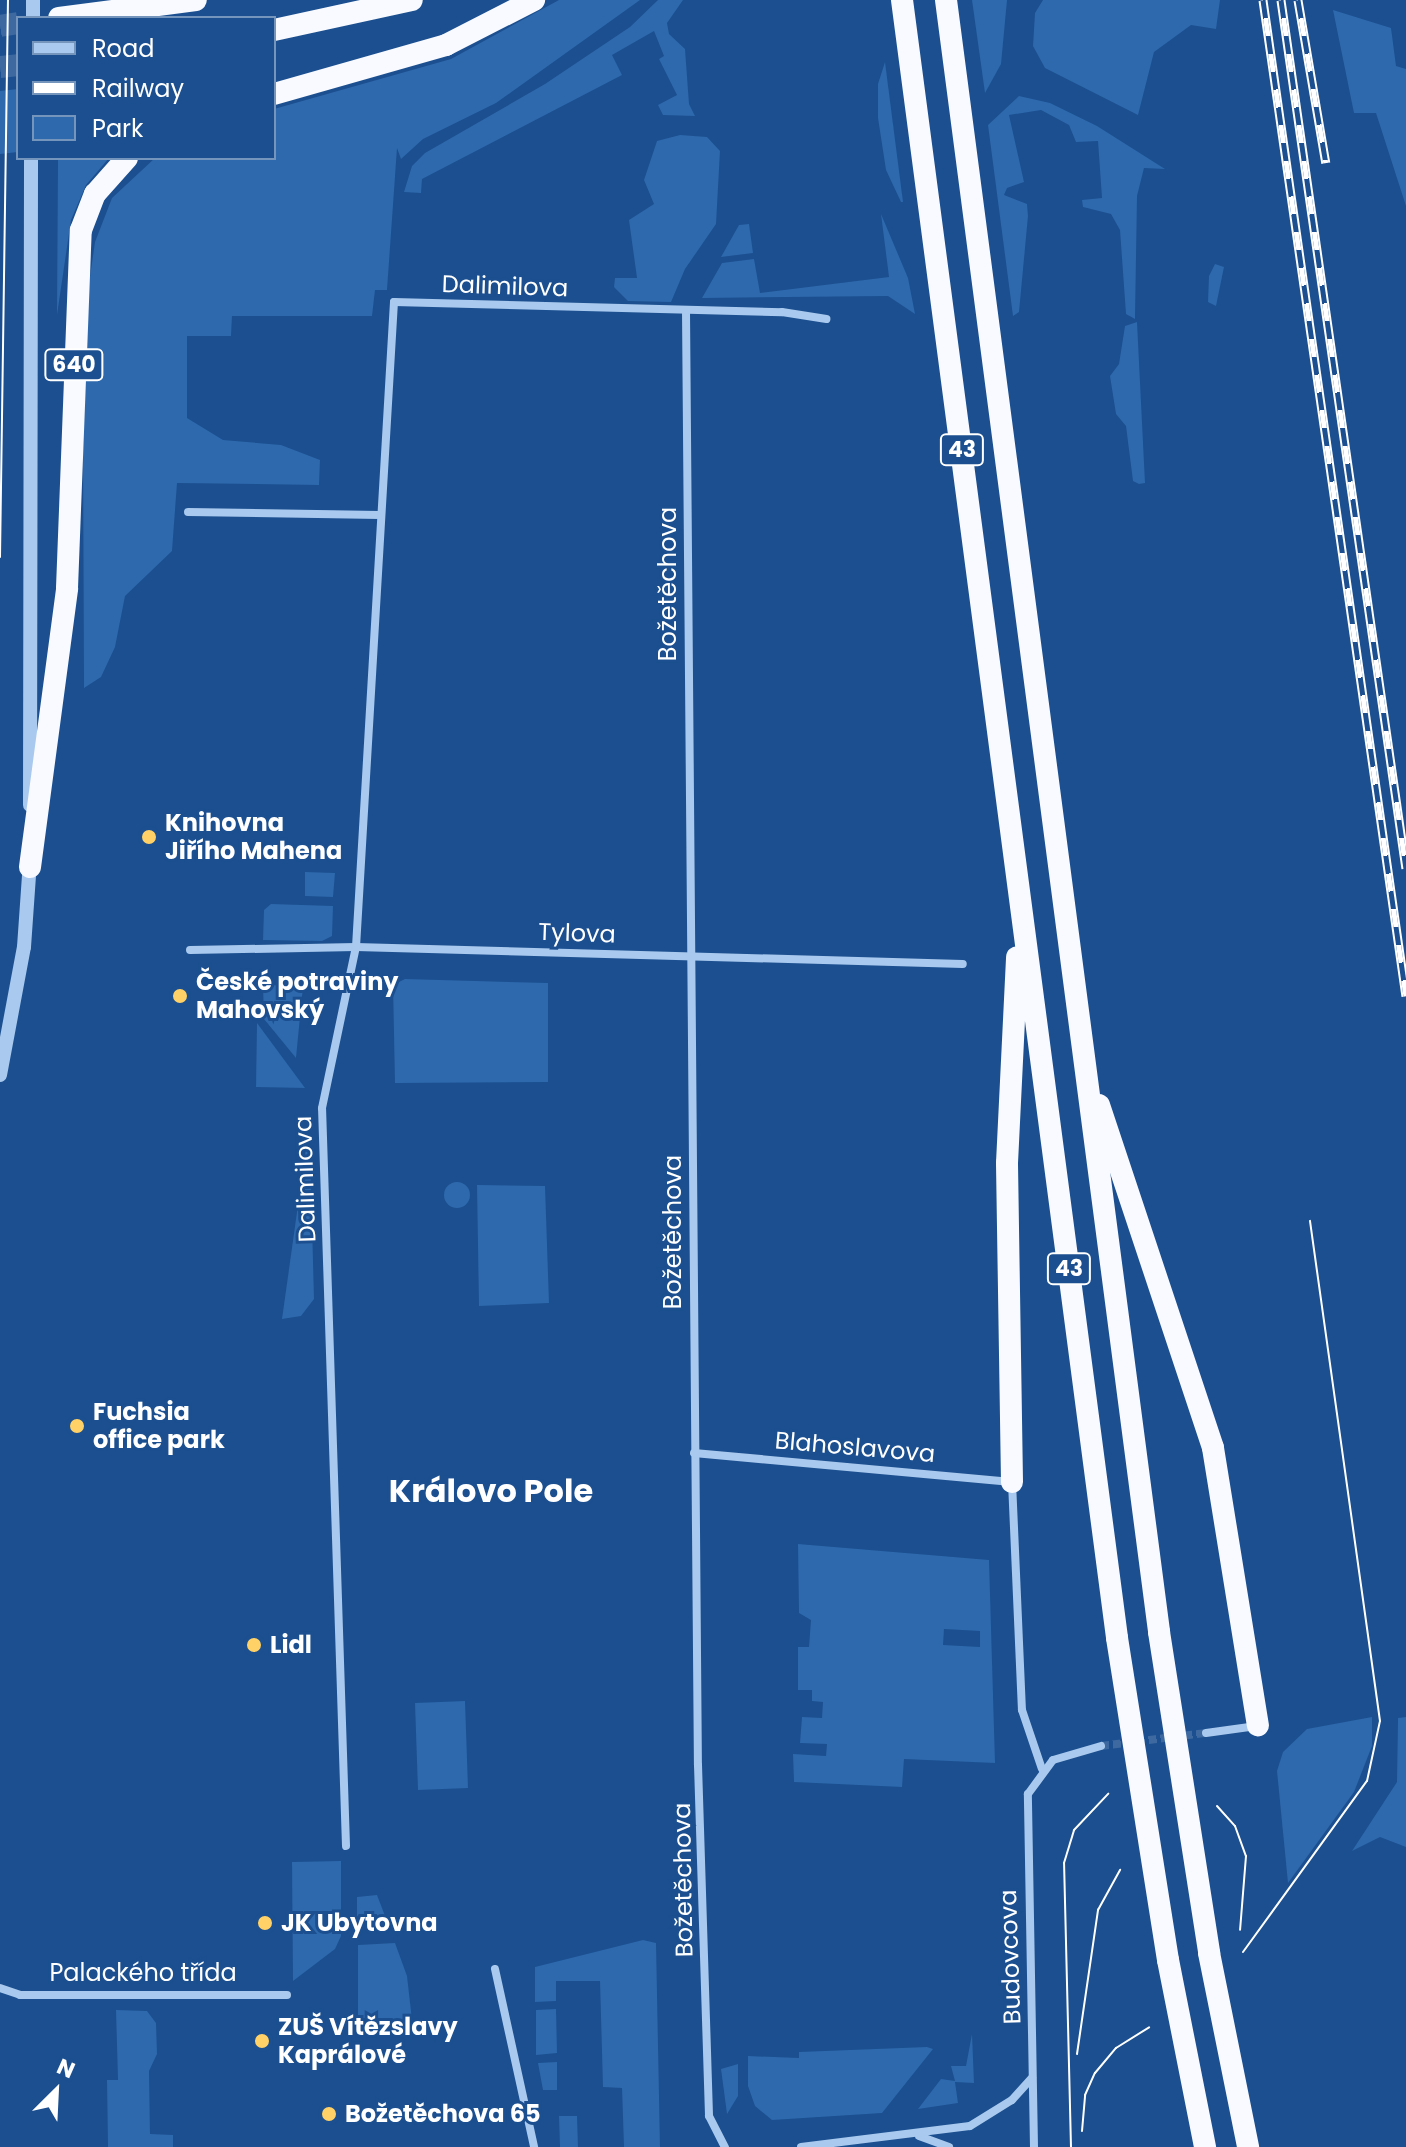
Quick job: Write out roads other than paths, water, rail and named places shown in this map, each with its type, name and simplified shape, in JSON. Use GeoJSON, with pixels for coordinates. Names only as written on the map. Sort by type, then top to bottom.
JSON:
{"type":"FeatureCollection","features":[{"type":"Feature","properties":{"kind":"highway"},"geometry":{"type":"LineString","coordinates":[[74,16],[196,0]]}},
{"type":"Feature","properties":{"kind":"highway"},"geometry":{"type":"LineString","coordinates":[[276,30],[412,0]]}},
{"type":"Feature","properties":{"kind":"highway"},"geometry":{"type":"LineString","coordinates":[[276,93],[446,45],[534,0]]}},
{"type":"Feature","properties":{"kind":"highway","name":"43"},"geometry":{"type":"LineString","coordinates":[[902,0],[1117,1638],[1165,1945],[1205,2147]]}},
{"type":"Feature","properties":{"kind":"highway","name":"43"},"geometry":{"type":"LineString","coordinates":[[946,0],[1159,1632],[1209,1953],[1248,2147]]}},
{"type":"Feature","properties":{"kind":"highway","name":"640"},"geometry":{"type":"LineString","coordinates":[[30,867],[67,588],[81,230],[95,194],[125,160]]}},
{"type":"Feature","properties":{"kind":"highway"},"geometry":{"type":"LineString","coordinates":[[1012,1482],[1007,1163],[1021,899]]}},
{"type":"Feature","properties":{"kind":"highway"},"geometry":{"type":"LineString","coordinates":[[1083,1055],[1213,1448],[1258,1725]]}},
{"type":"Feature","properties":{"kind":"street"},"geometry":{"type":"LineString","coordinates":[[0,1075],[24,947],[30,867],[31,160]]}},
{"type":"Feature","properties":{"kind":"street","name":"Dalimilova"},"geometry":{"type":"LineString","coordinates":[[346,1846],[322,1108],[356,947],[394,302],[818,314],[826,319]]}},
{"type":"Feature","properties":{"kind":"street","name":"Božetěchova"},"geometry":{"type":"LineString","coordinates":[[686,311],[694,1453],[709,2116],[725,2147]]}},
{"type":"Feature","properties":{"kind":"street"},"geometry":{"type":"LineString","coordinates":[[188,512],[380,515]]}},
{"type":"Feature","properties":{"kind":"street","name":"Tylova"},"geometry":{"type":"LineString","coordinates":[[190,950],[356,947],[963,964]]}},
{"type":"Feature","properties":{"kind":"street","name":"Blahoslavova"},"geometry":{"type":"LineString","coordinates":[[694,1453],[1012,1482]]}},
{"type":"Feature","properties":{"kind":"street"},"geometry":{"type":"LineString","coordinates":[[1012,1482],[1022,1710],[1042,1769],[1066,1753],[1101,1746]]}},
{"type":"Feature","properties":{"kind":"street"},"geometry":{"type":"LineString","coordinates":[[1206,1733],[1258,1725]]}},
{"type":"Feature","properties":{"kind":"street","name":"Budovcova"},"geometry":{"type":"LineString","coordinates":[[1034,2147],[1026,1816],[1028,1794],[1042,1769]]}},
{"type":"Feature","properties":{"kind":"street"},"geometry":{"type":"LineString","coordinates":[[495,1969],[534,2147]]}},
{"type":"Feature","properties":{"kind":"street","name":"Palackého třída"},"geometry":{"type":"LineString","coordinates":[[0,1988],[20,1995],[287,1995]]}},
{"type":"Feature","properties":{"kind":"street"},"geometry":{"type":"LineString","coordinates":[[801,2147],[977,2123],[1012,2100],[1032,2078]]}},
{"type":"Feature","properties":{"kind":"street"},"geometry":{"type":"LineString","coordinates":[[914,2134],[949,2147]]}},
{"type":"Feature","properties":{"kind":"tunnel"},"geometry":{"type":"LineString","coordinates":[[0,26],[16,23]]}},
{"type":"Feature","properties":{"kind":"tunnel"},"geometry":{"type":"LineString","coordinates":[[0,67],[16,65]]}},
{"type":"Feature","properties":{"kind":"tunnel"},"geometry":{"type":"LineString","coordinates":[[1101,1746],[1206,1733]]}},
{"type":"Feature","properties":{"kind":"tram line"},"geometry":{"type":"LineString","coordinates":[[0,557],[8,0]]}},
{"type":"Feature","properties":{"kind":"tram line"},"geometry":{"type":"LineString","coordinates":[[1243,1952],[1367,1781],[1380,1721],[1310,1221]]}},
{"type":"Feature","properties":{"kind":"tram line"},"geometry":{"type":"LineString","coordinates":[[1071,2147],[1064,1863],[1074,1830],[1108,1794]]}},
{"type":"Feature","properties":{"kind":"tram line"},"geometry":{"type":"LineString","coordinates":[[1217,1806],[1235,1826],[1246,1856],[1240,1930]]}},
{"type":"Feature","properties":{"kind":"tram line"},"geometry":{"type":"LineString","coordinates":[[1077,2054],[1098,1910],[1120,1870]]}},
{"type":"Feature","properties":{"kind":"tram line"},"geometry":{"type":"LineString","coordinates":[[1082,2131],[1085,2095],[1095,2073],[1116,2048],[1149,2027]]}},
{"type":"Feature","properties":{"kind":"railway"},"geometry":{"type":"LineString","coordinates":[[1263,0],[1406,996]]}},
{"type":"Feature","properties":{"kind":"railway"},"geometry":{"type":"LineString","coordinates":[[1281,0],[1406,868]]}},
{"type":"Feature","properties":{"kind":"railway"},"geometry":{"type":"LineString","coordinates":[[1298,0],[1326,163]]}},
{"type":"Feature","properties":{"kind":"place","name":"Knihovna Jiřího Mahena"},"geometry":{"type":"Point","coordinates":[149,837]}},
{"type":"Feature","properties":{"kind":"place","name":"České potraviny Mahovský"},"geometry":{"type":"Point","coordinates":[180,996]}},
{"type":"Feature","properties":{"kind":"place","name":"Fuchsia office park"},"geometry":{"type":"Point","coordinates":[77,1426]}},
{"type":"Feature","properties":{"kind":"place","name":"Lidl"},"geometry":{"type":"Point","coordinates":[254,1645]}},
{"type":"Feature","properties":{"kind":"place","name":"JK Ubytovna"},"geometry":{"type":"Point","coordinates":[265,1923]}},
{"type":"Feature","properties":{"kind":"place","name":"ZUŠ Vítězslavy Kaprálové"},"geometry":{"type":"Point","coordinates":[262,2041]}},
{"type":"Feature","properties":{"kind":"place","name":"Božetěchova 65"},"geometry":{"type":"Point","coordinates":[329,2114]}},
{"type":"Feature","properties":{"kind":"district","name":"Královo Pole"},"geometry":{"type":"Point","coordinates":[491,1491]}}]}
